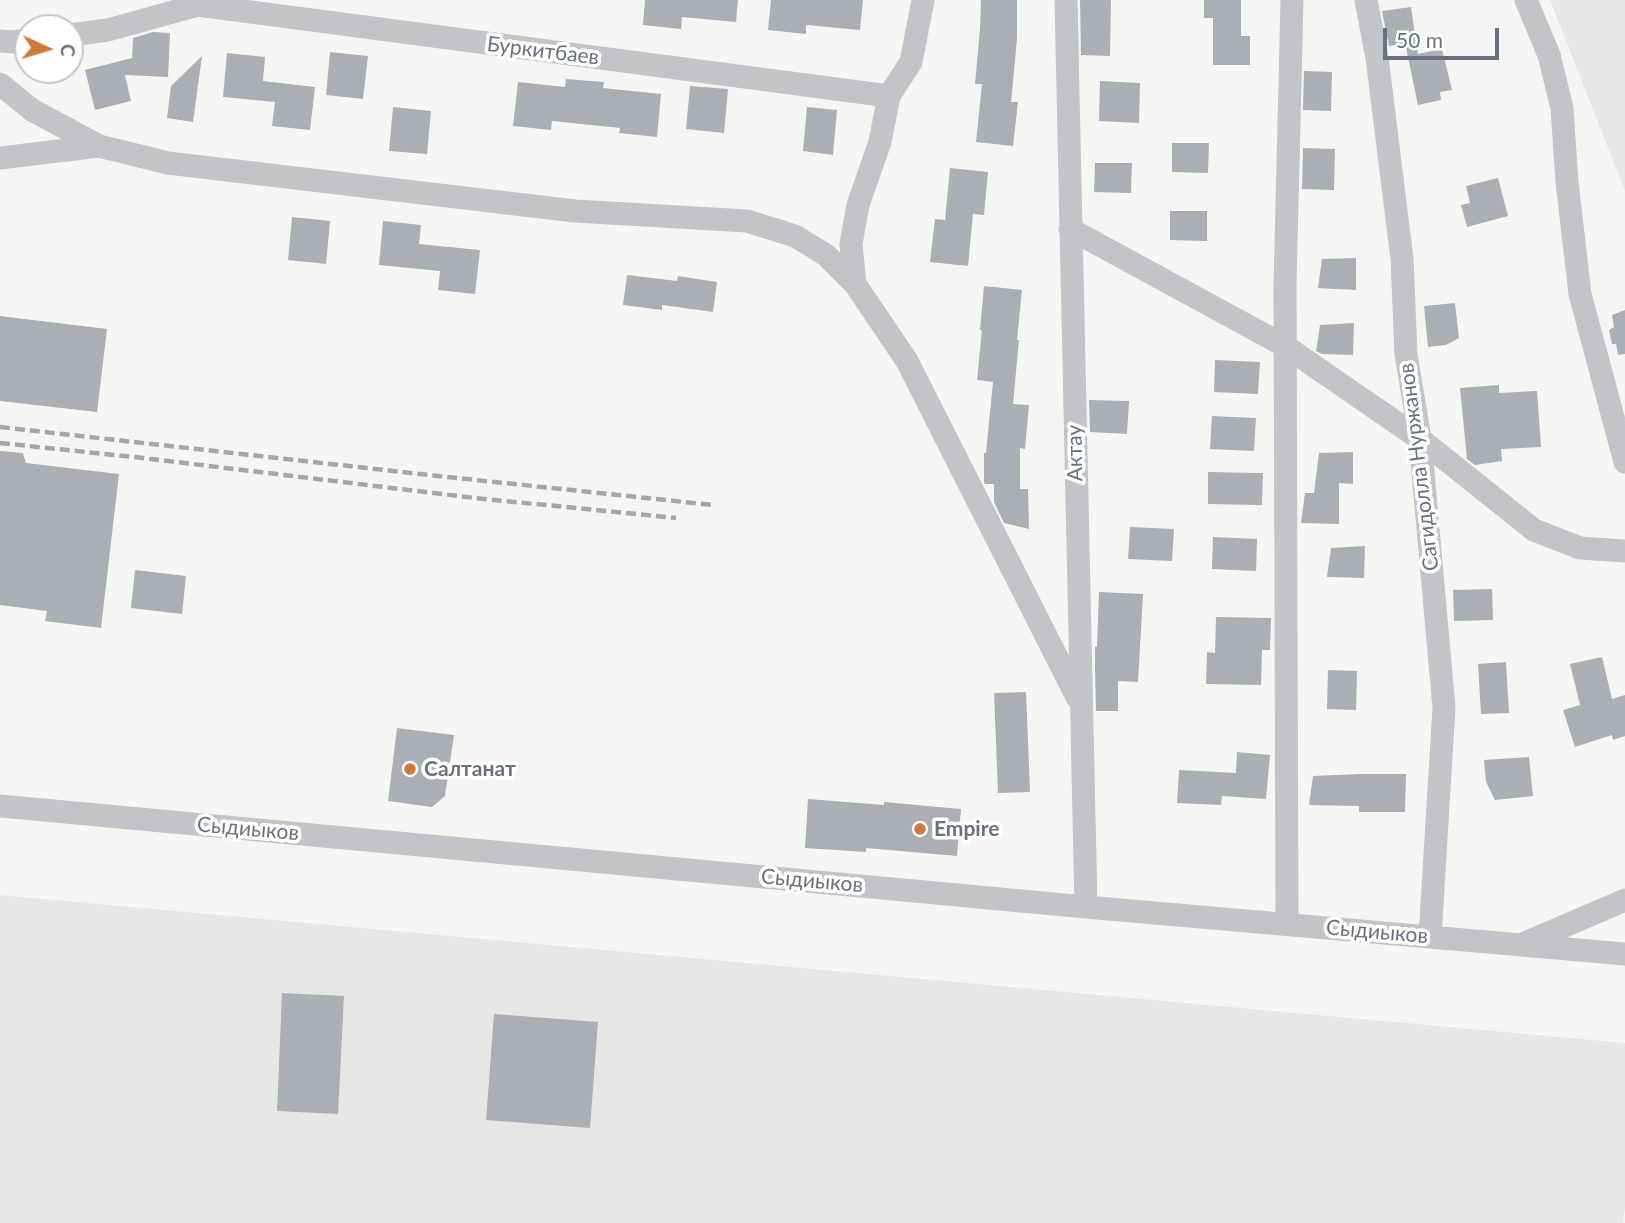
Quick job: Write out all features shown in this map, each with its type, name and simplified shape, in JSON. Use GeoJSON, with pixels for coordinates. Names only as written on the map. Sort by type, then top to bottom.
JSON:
{"type":"FeatureCollection","features":[{"type":"Feature","properties":{"kind":"street"},"geometry":{"type":"LineString","coordinates":[[855,284],[850,244],[858,205],[880,142],[889,96],[911,62],[923,0]]}},
{"type":"Feature","properties":{"kind":"street","name":"Актау"},"geometry":{"type":"LineString","coordinates":[[1066,0],[1086,907]]}},
{"type":"Feature","properties":{"kind":"street"},"geometry":{"type":"LineString","coordinates":[[1287,924],[1285,286],[1292,0]]}},
{"type":"Feature","properties":{"kind":"street","name":"Сагидолла Нуржанов"},"geometry":{"type":"LineString","coordinates":[[1366,0],[1377,58],[1402,259],[1406,354],[1420,439],[1444,708],[1430,937]]}},
{"type":"Feature","properties":{"kind":"street"},"geometry":{"type":"LineString","coordinates":[[1526,0],[1549,55],[1562,108],[1567,182],[1580,294],[1625,462]]}},
{"type":"Feature","properties":{"kind":"street"},"geometry":{"type":"LineString","coordinates":[[84,33],[108,30],[204,3]]}},
{"type":"Feature","properties":{"kind":"street","name":"Буркитбаев"},"geometry":{"type":"LineString","coordinates":[[204,3],[889,96]]}},
{"type":"Feature","properties":{"kind":"street"},"geometry":{"type":"LineString","coordinates":[[0,83],[32,110],[99,146],[168,163],[575,211],[747,221],[795,236],[825,255],[855,284],[907,360],[1081,704]]}},
{"type":"Feature","properties":{"kind":"street"},"geometry":{"type":"LineString","coordinates":[[0,158],[99,146]]}},
{"type":"Feature","properties":{"kind":"street"},"geometry":{"type":"LineString","coordinates":[[1070,229],[1285,346],[1420,439],[1534,530],[1580,548],[1625,551]]}},
{"type":"Feature","properties":{"kind":"street","name":"Сыдиыков"},"geometry":{"type":"LineString","coordinates":[[0,806],[1625,954]]}},
{"type":"Feature","properties":{"kind":"street"},"geometry":{"type":"LineString","coordinates":[[1521,944],[1625,900]]}},
{"type":"Feature","properties":{"kind":"shaded area"},"geometry":{"type":"Polygon","coordinates":[[[1550,0],[1625,0],[1625,191],[1550,0]]]}},
{"type":"Feature","properties":{"kind":"shaded area"},"geometry":{"type":"Polygon","coordinates":[[[0,895],[1625,1043],[1623,1223],[0,1223],[0,895]]]}},
{"type":"Feature","properties":{"kind":"building"},"geometry":{"type":"Polygon","coordinates":[[[645,0],[738,0],[736,22],[682,17],[681,29],[643,25],[645,0]]]}},
{"type":"Feature","properties":{"kind":"building"},"geometry":{"type":"Polygon","coordinates":[[[771,0],[863,0],[860,30],[806,25],[806,34],[768,30],[771,0]]]}},
{"type":"Feature","properties":{"kind":"building"},"geometry":{"type":"Polygon","coordinates":[[[981,0],[1017,0],[1017,39],[1011,102],[1018,102],[1013,146],[976,142],[982,84],[975,84],[981,0]]]}},
{"type":"Feature","properties":{"kind":"building"},"geometry":{"type":"Polygon","coordinates":[[[1080,0],[1111,0],[1110,56],[1081,55],[1080,0]]]}},
{"type":"Feature","properties":{"kind":"building"},"geometry":{"type":"Polygon","coordinates":[[[1204,0],[1241,0],[1241,36],[1250,36],[1250,65],[1213,65],[1213,18],[1204,18],[1204,0]]]}},
{"type":"Feature","properties":{"kind":"building"},"geometry":{"type":"Polygon","coordinates":[[[1411,7],[1418,54],[1442,49],[1452,90],[1440,92],[1441,100],[1418,105],[1405,43],[1389,46],[1382,11],[1411,7]]]}},
{"type":"Feature","properties":{"kind":"building"},"geometry":{"type":"Polygon","coordinates":[[[153,32],[170,33],[168,77],[125,75],[131,101],[95,110],[85,70],[132,58],[133,38],[153,32]]]}},
{"type":"Feature","properties":{"kind":"building"},"geometry":{"type":"Polygon","coordinates":[[[330,52],[368,56],[363,99],[326,95],[330,52]]]}},
{"type":"Feature","properties":{"kind":"building"},"geometry":{"type":"Polygon","coordinates":[[[227,53],[265,57],[263,81],[315,87],[310,130],[272,126],[275,102],[223,97],[227,53]]]}},
{"type":"Feature","properties":{"kind":"building"},"geometry":{"type":"Polygon","coordinates":[[[202,56],[193,122],[167,118],[171,86],[202,56]]]}},
{"type":"Feature","properties":{"kind":"building"},"geometry":{"type":"Polygon","coordinates":[[[1304,71],[1332,72],[1331,111],[1303,110],[1304,71]]]}},
{"type":"Feature","properties":{"kind":"building"},"geometry":{"type":"Polygon","coordinates":[[[566,79],[604,82],[603,88],[661,94],[657,137],[619,133],[620,128],[552,121],[551,130],[513,126],[518,82],[565,87],[566,79]]]}},
{"type":"Feature","properties":{"kind":"building"},"geometry":{"type":"Polygon","coordinates":[[[1100,81],[1140,83],[1139,123],[1099,121],[1100,81]]]}},
{"type":"Feature","properties":{"kind":"building"},"geometry":{"type":"Polygon","coordinates":[[[690,86],[728,89],[724,133],[686,129],[690,86]]]}},
{"type":"Feature","properties":{"kind":"building"},"geometry":{"type":"Polygon","coordinates":[[[393,107],[431,111],[427,154],[389,151],[393,107]]]}},
{"type":"Feature","properties":{"kind":"building"},"geometry":{"type":"Polygon","coordinates":[[[807,107],[837,110],[833,155],[803,151],[807,107]]]}},
{"type":"Feature","properties":{"kind":"building"},"geometry":{"type":"Polygon","coordinates":[[[1172,143],[1209,143],[1208,173],[1172,172],[1172,143]]]}},
{"type":"Feature","properties":{"kind":"building"},"geometry":{"type":"Polygon","coordinates":[[[1303,148],[1335,149],[1334,190],[1302,189],[1303,148]]]}},
{"type":"Feature","properties":{"kind":"building"},"geometry":{"type":"Polygon","coordinates":[[[1095,163],[1132,163],[1131,193],[1094,192],[1095,163]]]}},
{"type":"Feature","properties":{"kind":"building"},"geometry":{"type":"Polygon","coordinates":[[[950,168],[988,172],[984,215],[973,214],[968,266],[930,262],[935,219],[945,220],[950,168]]]}},
{"type":"Feature","properties":{"kind":"building"},"geometry":{"type":"Polygon","coordinates":[[[1498,178],[1508,216],[1467,227],[1461,205],[1470,203],[1466,186],[1498,178]]]}},
{"type":"Feature","properties":{"kind":"building"},"geometry":{"type":"Polygon","coordinates":[[[1170,211],[1207,211],[1207,241],[1170,240],[1170,211]]]}},
{"type":"Feature","properties":{"kind":"building"},"geometry":{"type":"Polygon","coordinates":[[[292,217],[330,221],[326,264],[288,260],[292,217]]]}},
{"type":"Feature","properties":{"kind":"building"},"geometry":{"type":"Polygon","coordinates":[[[383,221],[421,225],[419,244],[480,250],[475,294],[438,290],[440,271],[379,265],[383,221]]]}},
{"type":"Feature","properties":{"kind":"building"},"geometry":{"type":"Polygon","coordinates":[[[1356,258],[1356,290],[1318,288],[1322,259],[1356,258]]]}},
{"type":"Feature","properties":{"kind":"building"},"geometry":{"type":"Polygon","coordinates":[[[627,275],[677,281],[678,276],[717,282],[713,312],[662,305],[662,310],[623,305],[627,275]]]}},
{"type":"Feature","properties":{"kind":"building"},"geometry":{"type":"Polygon","coordinates":[[[984,286],[1022,290],[1013,404],[1029,405],[1025,449],[1020,448],[1020,489],[1028,489],[1029,529],[1004,523],[994,502],[994,484],[984,482],[984,453],[993,382],[977,380],[984,286]]]}},
{"type":"Feature","properties":{"kind":"building"},"geometry":{"type":"Polygon","coordinates":[[[1455,303],[1459,338],[1446,345],[1428,347],[1424,306],[1455,303]]]}},
{"type":"Feature","properties":{"kind":"building"},"geometry":{"type":"Polygon","coordinates":[[[1625,310],[1625,354],[1618,355],[1609,330],[1614,327],[1612,315],[1625,310]]]}},
{"type":"Feature","properties":{"kind":"building"},"geometry":{"type":"Polygon","coordinates":[[[0,316],[107,329],[97,412],[0,401],[0,316]]]}},
{"type":"Feature","properties":{"kind":"building"},"geometry":{"type":"Polygon","coordinates":[[[1354,323],[1353,355],[1322,354],[1316,351],[1320,325],[1354,323]]]}},
{"type":"Feature","properties":{"kind":"building"},"geometry":{"type":"Polygon","coordinates":[[[1215,360],[1260,362],[1258,394],[1214,392],[1215,360]]]}},
{"type":"Feature","properties":{"kind":"building"},"geometry":{"type":"Polygon","coordinates":[[[1499,385],[1499,393],[1537,391],[1541,447],[1501,449],[1502,461],[1475,465],[1467,459],[1460,388],[1499,385]]]}},
{"type":"Feature","properties":{"kind":"building"},"geometry":{"type":"Polygon","coordinates":[[[1089,400],[1129,401],[1127,434],[1090,432],[1089,400]]]}},
{"type":"Feature","properties":{"kind":"building"},"geometry":{"type":"Polygon","coordinates":[[[1212,416],[1256,418],[1254,451],[1210,449],[1212,416]]]}},
{"type":"Feature","properties":{"kind":"building"},"geometry":{"type":"Polygon","coordinates":[[[0,451],[23,453],[26,463],[119,474],[101,628],[45,621],[47,611],[0,605],[0,451]]]}},
{"type":"Feature","properties":{"kind":"building"},"geometry":{"type":"Polygon","coordinates":[[[1353,452],[1353,484],[1339,483],[1339,524],[1301,523],[1305,493],[1314,493],[1319,453],[1353,452]]]}},
{"type":"Feature","properties":{"kind":"building"},"geometry":{"type":"Polygon","coordinates":[[[1208,472],[1263,473],[1262,505],[1208,504],[1208,472]]]}},
{"type":"Feature","properties":{"kind":"building"},"geometry":{"type":"Polygon","coordinates":[[[1130,527],[1174,529],[1172,561],[1128,559],[1130,527]]]}},
{"type":"Feature","properties":{"kind":"building"},"geometry":{"type":"Polygon","coordinates":[[[1213,537],[1257,539],[1256,571],[1212,569],[1213,537]]]}},
{"type":"Feature","properties":{"kind":"building"},"geometry":{"type":"Polygon","coordinates":[[[1365,546],[1364,578],[1327,577],[1331,548],[1365,546]]]}},
{"type":"Feature","properties":{"kind":"building"},"geometry":{"type":"Polygon","coordinates":[[[135,570],[186,576],[182,614],[131,608],[135,570]]]}},
{"type":"Feature","properties":{"kind":"building"},"geometry":{"type":"Polygon","coordinates":[[[1492,589],[1493,620],[1454,621],[1453,590],[1492,589]]]}},
{"type":"Feature","properties":{"kind":"building"},"geometry":{"type":"Polygon","coordinates":[[[1099,592],[1143,594],[1138,682],[1118,681],[1118,711],[1096,711],[1095,647],[1099,592]]]}},
{"type":"Feature","properties":{"kind":"building"},"geometry":{"type":"Polygon","coordinates":[[[1216,617],[1271,618],[1270,650],[1262,650],[1261,685],[1206,684],[1207,652],[1215,653],[1216,617]]]}},
{"type":"Feature","properties":{"kind":"building"},"geometry":{"type":"Polygon","coordinates":[[[1602,657],[1612,699],[1625,695],[1625,736],[1613,740],[1612,735],[1575,747],[1563,710],[1580,705],[1570,664],[1602,657]]]}},
{"type":"Feature","properties":{"kind":"building"},"geometry":{"type":"Polygon","coordinates":[[[1506,662],[1509,713],[1481,714],[1478,664],[1506,662]]]}},
{"type":"Feature","properties":{"kind":"building"},"geometry":{"type":"Polygon","coordinates":[[[1328,670],[1357,671],[1356,710],[1327,709],[1328,670]]]}},
{"type":"Feature","properties":{"kind":"building"},"geometry":{"type":"Polygon","coordinates":[[[1026,692],[1030,792],[998,793],[994,693],[1026,692]]]}},
{"type":"Feature","properties":{"kind":"building"},"geometry":{"type":"Polygon","coordinates":[[[397,728],[454,735],[445,796],[432,807],[388,801],[397,728]]]}},
{"type":"Feature","properties":{"kind":"building"},"geometry":{"type":"Polygon","coordinates":[[[1237,752],[1270,755],[1266,799],[1222,796],[1221,805],[1177,803],[1179,770],[1236,773],[1237,752]]]}},
{"type":"Feature","properties":{"kind":"building"},"geometry":{"type":"Polygon","coordinates":[[[1529,757],[1533,796],[1495,800],[1486,782],[1484,760],[1529,757]]]}},
{"type":"Feature","properties":{"kind":"building"},"geometry":{"type":"Polygon","coordinates":[[[1406,774],[1405,812],[1359,812],[1359,806],[1309,805],[1313,776],[1406,774]]]}},
{"type":"Feature","properties":{"kind":"building"},"geometry":{"type":"Polygon","coordinates":[[[808,799],[961,809],[957,856],[866,848],[866,852],[805,848],[808,799]]]}},
{"type":"Feature","properties":{"kind":"building"},"geometry":{"type":"Polygon","coordinates":[[[282,993],[344,996],[338,1114],[277,1111],[282,993]]]}},
{"type":"Feature","properties":{"kind":"building"},"geometry":{"type":"Polygon","coordinates":[[[494,1014],[598,1022],[590,1128],[486,1120],[494,1014]]]}},
{"type":"Feature","properties":{"kind":"railway"},"geometry":{"type":"LineString","coordinates":[[0,427],[713,505]]}},
{"type":"Feature","properties":{"kind":"railway"},"geometry":{"type":"LineString","coordinates":[[0,443],[475,498],[676,518]]}},
{"type":"Feature","properties":{"kind":"place","name":"Салтанат"},"geometry":{"type":"Point","coordinates":[410,769]}},
{"type":"Feature","properties":{"kind":"place","name":"Empire"},"geometry":{"type":"Point","coordinates":[920,829]}}]}
